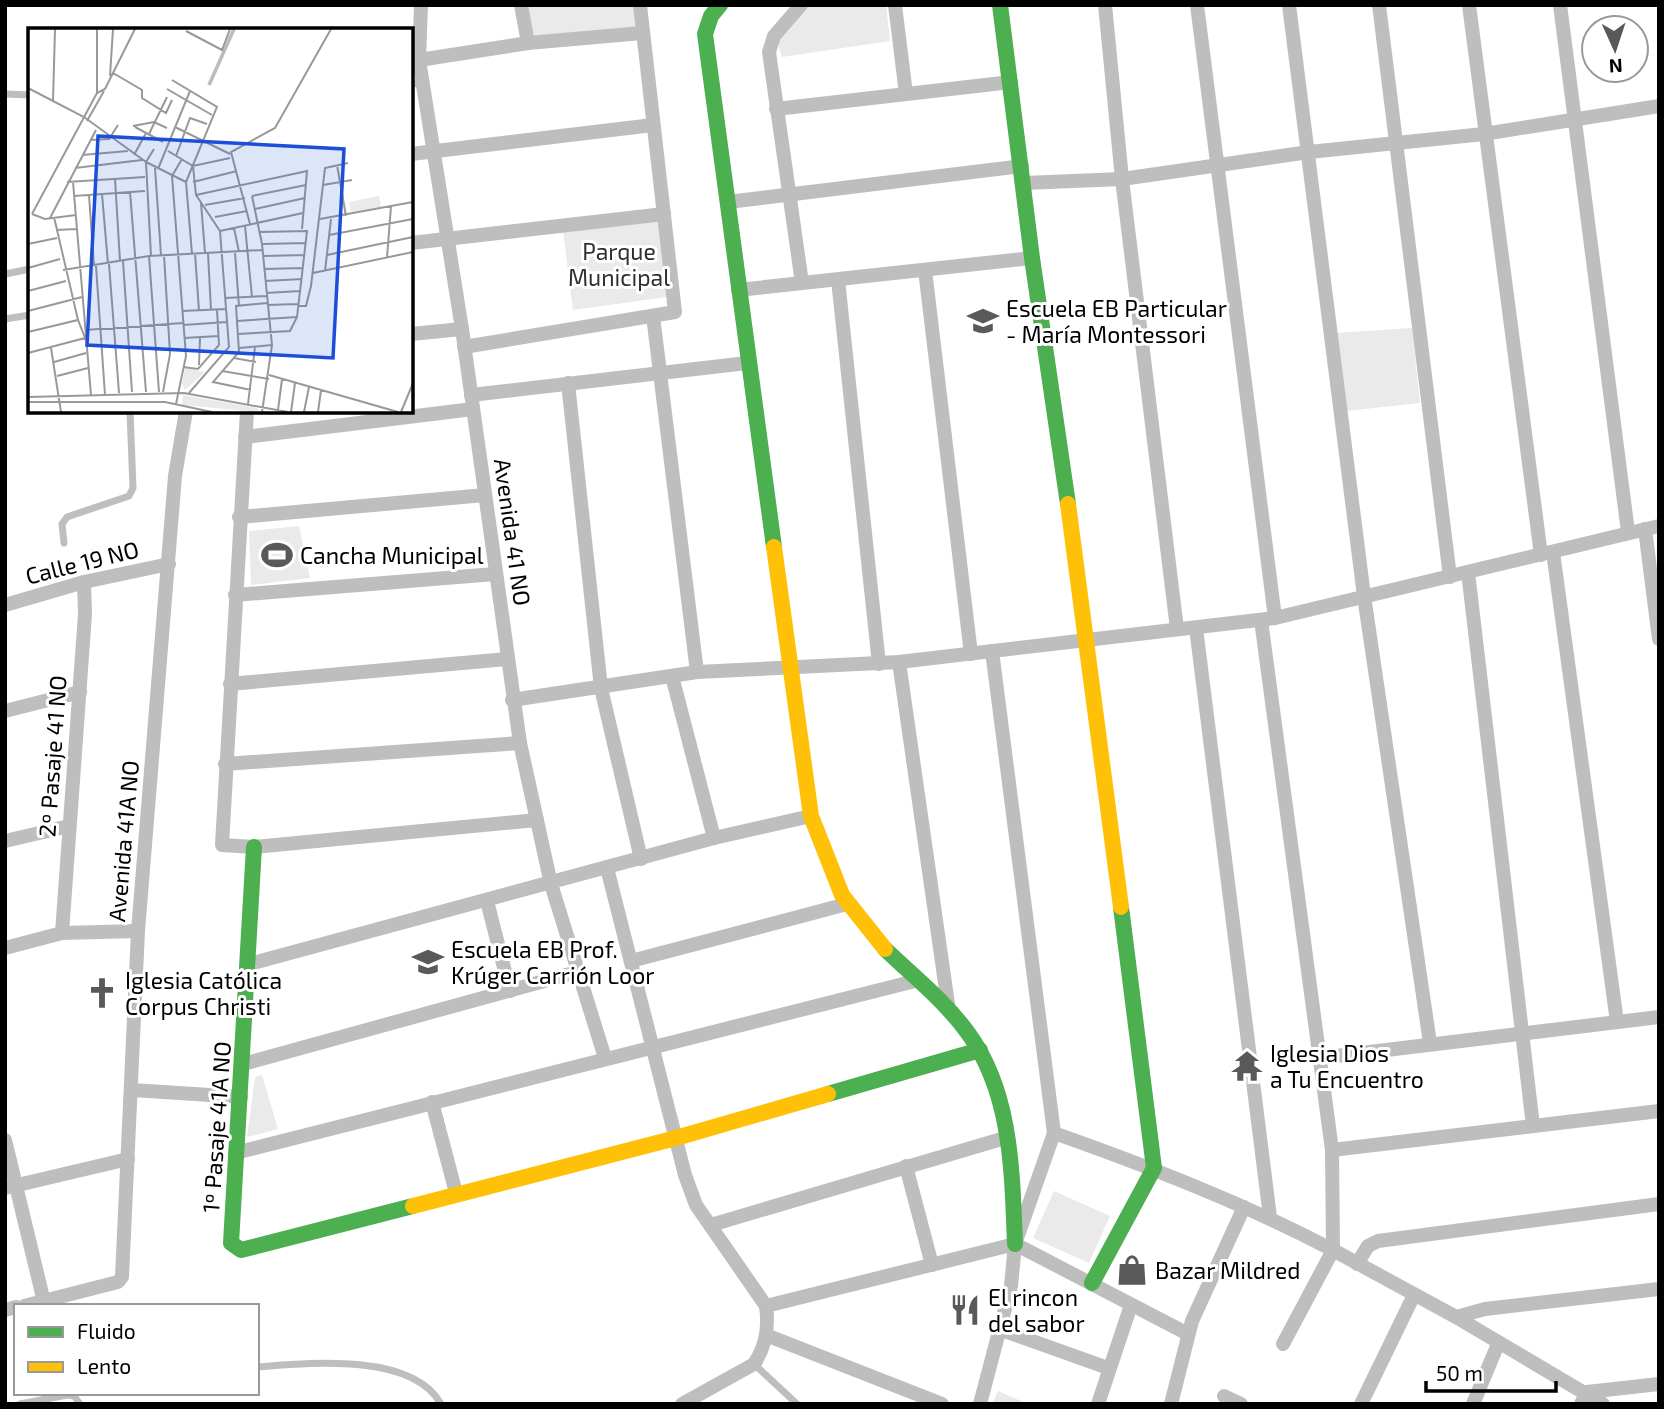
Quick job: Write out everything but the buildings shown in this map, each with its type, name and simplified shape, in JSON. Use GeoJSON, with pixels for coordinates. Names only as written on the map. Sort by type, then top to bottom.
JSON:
{"type":"FeatureCollection","features":[{"type":"Feature","properties":{"kind":"street","name":"Avenida 41 NO"},"geometry":{"type":"LineString","coordinates":[[421,5],[417,83],[435,150],[512,701],[551,884],[605,1058]]}},
{"type":"Feature","properties":{"kind":"street"},"geometry":{"type":"LineString","coordinates":[[521,5],[528,43]]}},
{"type":"Feature","properties":{"kind":"street"},"geometry":{"type":"LineString","coordinates":[[464,347],[675,312],[640,5]]}},
{"type":"Feature","properties":{"kind":"street"},"geometry":{"type":"LineString","coordinates":[[720,5],[711,16],[705,34],[747,363],[811,816],[847,904],[915,981],[950,1013],[980,1050],[998,1094],[1012,1183],[1015,1244],[1011,1286],[980,1404]]}},
{"type":"Feature","properties":{"kind":"street"},"geometry":{"type":"LineString","coordinates":[[801,5],[774,36],[769,52],[802,283]]}},
{"type":"Feature","properties":{"kind":"street"},"geometry":{"type":"LineString","coordinates":[[895,5],[906,94]]}},
{"type":"Feature","properties":{"kind":"street"},"geometry":{"type":"LineString","coordinates":[[1000,5],[1032,258],[1087,640],[1154,1168],[1092,1283]]}},
{"type":"Feature","properties":{"kind":"street"},"geometry":{"type":"LineString","coordinates":[[1105,5],[1122,179],[1177,629]]}},
{"type":"Feature","properties":{"kind":"street"},"geometry":{"type":"LineString","coordinates":[[1198,5],[1332,1150],[1333,1250],[1283,1344]]}},
{"type":"Feature","properties":{"kind":"street"},"geometry":{"type":"LineString","coordinates":[[1289,5],[1364,596],[1430,1043]]}},
{"type":"Feature","properties":{"kind":"street"},"geometry":{"type":"LineString","coordinates":[[1380,5],[1450,576]]}},
{"type":"Feature","properties":{"kind":"street"},"geometry":{"type":"LineString","coordinates":[[1469,5],[1483,134],[1617,1021]]}},
{"type":"Feature","properties":{"kind":"street"},"geometry":{"type":"LineString","coordinates":[[1560,5],[1628,532]]}},
{"type":"Feature","properties":{"kind":"street"},"geometry":{"type":"LineString","coordinates":[[419,60],[528,43],[642,33]]}},
{"type":"Feature","properties":{"kind":"street"},"geometry":{"type":"LineString","coordinates":[[776,109],[1011,82]]}},
{"type":"Feature","properties":{"kind":"street"},"geometry":{"type":"LineString","coordinates":[[1024,183],[1122,179],[1308,152],[1483,134],[1659,106]]}},
{"type":"Feature","properties":{"kind":"street"},"geometry":{"type":"LineString","coordinates":[[413,154],[653,125]]}},
{"type":"Feature","properties":{"kind":"street"},"geometry":{"type":"LineString","coordinates":[[728,202],[1021,166]]}},
{"type":"Feature","properties":{"kind":"street"},"geometry":{"type":"LineString","coordinates":[[413,243],[664,214]]}},
{"type":"Feature","properties":{"kind":"street"},"geometry":{"type":"LineString","coordinates":[[738,290],[1032,258]]}},
{"type":"Feature","properties":{"kind":"street"},"geometry":{"type":"LineString","coordinates":[[925,270],[971,654]]}},
{"type":"Feature","properties":{"kind":"street"},"geometry":{"type":"LineString","coordinates":[[838,279],[880,664]]}},
{"type":"Feature","properties":{"kind":"street"},"geometry":{"type":"LineString","coordinates":[[653,316],[697,672]]}},
{"type":"Feature","properties":{"kind":"street"},"geometry":{"type":"LineString","coordinates":[[413,334],[462,329]]}},
{"type":"Feature","properties":{"kind":"street"},"geometry":{"type":"LineString","coordinates":[[413,411],[568,383],[747,363]]}},
{"type":"Feature","properties":{"kind":"street"},"geometry":{"type":"LineString","coordinates":[[568,383],[601,688],[640,859]]}},
{"type":"Feature","properties":{"kind":"street","name":"Avenida 41A NO"},"geometry":{"type":"LineString","coordinates":[[44,1302],[118,1282],[122,1277],[138,931],[175,476],[186,413]]}},
{"type":"Feature","properties":{"kind":"street"},"geometry":{"type":"LineString","coordinates":[[247,413],[222,845],[254,848],[537,820]]}},
{"type":"Feature","properties":{"kind":"street"},"geometry":{"type":"LineString","coordinates":[[245,437],[401,413]]}},
{"type":"Feature","properties":{"kind":"street"},"geometry":{"type":"LineString","coordinates":[[239,517],[485,495]]}},
{"type":"Feature","properties":{"kind":"street"},"geometry":{"type":"LineString","coordinates":[[512,701],[697,672],[790,665],[880,664],[1268,619],[1652,527],[1659,639]]}},
{"type":"Feature","properties":{"kind":"street","name":"Calle 19 NO"},"geometry":{"type":"LineString","coordinates":[[5,605],[84,582],[169,564]]}},
{"type":"Feature","properties":{"kind":"street"},"geometry":{"type":"LineString","coordinates":[[1468,572],[1534,1126]]}},
{"type":"Feature","properties":{"kind":"street"},"geometry":{"type":"LineString","coordinates":[[235,595],[495,574]]}},
{"type":"Feature","properties":{"kind":"street","name":"2º Pasaje 41 NO"},"geometry":{"type":"LineString","coordinates":[[62,933],[84,582]]}},
{"type":"Feature","properties":{"kind":"street"},"geometry":{"type":"LineString","coordinates":[[1196,628],[1270,1217]]}},
{"type":"Feature","properties":{"kind":"street"},"geometry":{"type":"LineString","coordinates":[[992,652],[1054,1133],[1015,1244]]}},
{"type":"Feature","properties":{"kind":"street"},"geometry":{"type":"LineString","coordinates":[[230,684],[507,659]]}},
{"type":"Feature","properties":{"kind":"street"},"geometry":{"type":"LineString","coordinates":[[898,662],[950,1013]]}},
{"type":"Feature","properties":{"kind":"street"},"geometry":{"type":"LineString","coordinates":[[672,676],[714,838]]}},
{"type":"Feature","properties":{"kind":"street"},"geometry":{"type":"LineString","coordinates":[[5,711],[79,692]]}},
{"type":"Feature","properties":{"kind":"street"},"geometry":{"type":"LineString","coordinates":[[225,764],[520,743]]}},
{"type":"Feature","properties":{"kind":"street"},"geometry":{"type":"LineString","coordinates":[[249,964],[714,838],[811,816]]}},
{"type":"Feature","properties":{"kind":"street"},"geometry":{"type":"LineString","coordinates":[[5,841],[69,826]]}},
{"type":"Feature","properties":{"kind":"street","name":"1º Pasaje 41A NO"},"geometry":{"type":"LineString","coordinates":[[254,848],[231,1242],[241,1250],[456,1193]]}},
{"type":"Feature","properties":{"kind":"street"},"geometry":{"type":"LineString","coordinates":[[607,868],[676,1138],[696,1205],[766,1306],[766,1335],[754,1364],[682,1404]]}},
{"type":"Feature","properties":{"kind":"street"},"geometry":{"type":"LineString","coordinates":[[487,901],[510,991]]}},
{"type":"Feature","properties":{"kind":"street"},"geometry":{"type":"LineString","coordinates":[[631,961],[847,904]]}},
{"type":"Feature","properties":{"kind":"street"},"geometry":{"type":"LineString","coordinates":[[5,948],[62,933],[138,931]]}},
{"type":"Feature","properties":{"kind":"street"},"geometry":{"type":"LineString","coordinates":[[243,1064],[577,972]]}},
{"type":"Feature","properties":{"kind":"street"},"geometry":{"type":"LineString","coordinates":[[235,1153],[652,1045],[915,981]]}},
{"type":"Feature","properties":{"kind":"street"},"geometry":{"type":"LineString","coordinates":[[1320,1058],[1659,1017]]}},
{"type":"Feature","properties":{"kind":"street"},"geometry":{"type":"LineString","coordinates":[[432,1102],[456,1193],[676,1138],[980,1050]]}},
{"type":"Feature","properties":{"kind":"street"},"geometry":{"type":"LineString","coordinates":[[132,1090],[240,1097]]}},
{"type":"Feature","properties":{"kind":"street"},"geometry":{"type":"LineString","coordinates":[[1332,1150],[1659,1111]]}},
{"type":"Feature","properties":{"kind":"street"},"geometry":{"type":"LineString","coordinates":[[1054,1133],[1154,1168],[1270,1217],[1456,1317],[1584,1398],[1603,1404]]}},
{"type":"Feature","properties":{"kind":"street"},"geometry":{"type":"LineString","coordinates":[[711,1225],[1005,1138]]}},
{"type":"Feature","properties":{"kind":"street"},"geometry":{"type":"LineString","coordinates":[[5,1140],[11,1186],[44,1302],[34,1304]]}},
{"type":"Feature","properties":{"kind":"street"},"geometry":{"type":"LineString","coordinates":[[11,1186],[128,1159]]}},
{"type":"Feature","properties":{"kind":"street"},"geometry":{"type":"LineString","coordinates":[[905,1166],[932,1265]]}},
{"type":"Feature","properties":{"kind":"street"},"geometry":{"type":"LineString","coordinates":[[1357,1264],[1368,1246],[1378,1241],[1659,1204]]}},
{"type":"Feature","properties":{"kind":"street"},"geometry":{"type":"LineString","coordinates":[[1171,1404],[1188,1334],[1244,1207]]}},
{"type":"Feature","properties":{"kind":"street"},"geometry":{"type":"LineString","coordinates":[[766,1306],[1015,1244],[1188,1334]]}},
{"type":"Feature","properties":{"kind":"street"},"geometry":{"type":"LineString","coordinates":[[1456,1317],[1485,1310],[1659,1289]]}},
{"type":"Feature","properties":{"kind":"street"},"geometry":{"type":"LineString","coordinates":[[1361,1404],[1414,1294]]}},
{"type":"Feature","properties":{"kind":"street"},"geometry":{"type":"LineString","coordinates":[[1098,1404],[1131,1305]]}},
{"type":"Feature","properties":{"kind":"street"},"geometry":{"type":"LineString","coordinates":[[999,1329],[1108,1368]]}},
{"type":"Feature","properties":{"kind":"street"},"geometry":{"type":"LineString","coordinates":[[766,1335],[942,1404]]}},
{"type":"Feature","properties":{"kind":"street"},"geometry":{"type":"LineString","coordinates":[[1473,1404],[1498,1344]]}},
{"type":"Feature","properties":{"kind":"street"},"geometry":{"type":"LineString","coordinates":[[1584,1398],[1659,1384]]}},
{"type":"Feature","properties":{"kind":"street"},"geometry":{"type":"LineString","coordinates":[[1224,1396],[1241,1404]]}},
{"type":"Feature","properties":{"kind":"lane"},"geometry":{"type":"LineString","coordinates":[[5,94],[28,95]]}},
{"type":"Feature","properties":{"kind":"lane"},"geometry":{"type":"LineString","coordinates":[[5,274],[28,269]]}},
{"type":"Feature","properties":{"kind":"lane"},"geometry":{"type":"LineString","coordinates":[[5,318],[28,315]]}},
{"type":"Feature","properties":{"kind":"lane"},"geometry":{"type":"LineString","coordinates":[[64,543],[62,524],[67,517],[130,496],[133,488],[130,413]]}},
{"type":"Feature","properties":{"kind":"lane"},"geometry":{"type":"LineString","coordinates":[[754,1364],[797,1404]]}},
{"type":"Feature","properties":{"kind":"lane"},"geometry":{"type":"LineString","coordinates":[[259,1367],[365,1365],[412,1376],[441,1404]]}},
{"type":"Feature","properties":{"kind":"lane"},"geometry":{"type":"LineString","coordinates":[[20,1404],[67,1395],[74,1396],[80,1404]]}},
{"type":"Feature","properties":{"kind":"green space"},"geometry":{"type":"Polygon","coordinates":[[[526,5],[635,5],[636,28],[533,39],[526,5]]]}},
{"type":"Feature","properties":{"kind":"green space"},"geometry":{"type":"Polygon","coordinates":[[[806,5],[886,5],[890,41],[782,57],[777,40],[806,5]]]}},
{"type":"Feature","properties":{"kind":"green space","name":"Parque Municipal"},"geometry":{"type":"Polygon","coordinates":[[[657,220],[667,297],[573,310],[563,231],[657,220]]]}},
{"type":"Feature","properties":{"kind":"green space"},"geometry":{"type":"Polygon","coordinates":[[[1412,328],[1420,403],[1346,411],[1336,333],[1412,328]]]}},
{"type":"Feature","properties":{"kind":"green space","name":"Cancha Municipal"},"geometry":{"type":"Polygon","coordinates":[[[299,526],[310,578],[251,585],[249,531],[299,526]]]}},
{"type":"Feature","properties":{"kind":"green space"},"geometry":{"type":"Polygon","coordinates":[[[262,1075],[278,1129],[247,1137],[255,1077],[262,1075]]]}},
{"type":"Feature","properties":{"kind":"green space"},"geometry":{"type":"Polygon","coordinates":[[[1054,1191],[1110,1216],[1089,1263],[1033,1238],[1054,1191]]]}},
{"type":"Feature","properties":{"kind":"green space"},"geometry":{"type":"Polygon","coordinates":[[[998,1391],[1028,1404],[992,1404],[998,1391]]]}},
{"type":"Feature","properties":{"kind":"traffic: fast"},"geometry":{"type":"LineString","coordinates":[[720,5],[711,16],[705,34],[774,547]]}},
{"type":"Feature","properties":{"kind":"traffic: fast"},"geometry":{"type":"LineString","coordinates":[[1000,5],[1032,258],[1068,504]]}},
{"type":"Feature","properties":{"kind":"traffic: fast"},"geometry":{"type":"LineString","coordinates":[[254,847],[231,1243],[241,1250],[413,1206]]}},
{"type":"Feature","properties":{"kind":"traffic: fast"},"geometry":{"type":"LineString","coordinates":[[1092,1283],[1154,1168],[1121,907]]}},
{"type":"Feature","properties":{"kind":"traffic: fast"},"geometry":{"type":"LineString","coordinates":[[885,949],[939,999],[959,1021],[983,1056],[993,1081],[1007,1134],[1015,1244]]}},
{"type":"Feature","properties":{"kind":"traffic: fast"},"geometry":{"type":"LineString","coordinates":[[828,1094],[980,1050]]}},
{"type":"Feature","properties":{"kind":"traffic: slow"},"geometry":{"type":"LineString","coordinates":[[1068,504],[1121,907]]}},
{"type":"Feature","properties":{"kind":"traffic: slow"},"geometry":{"type":"LineString","coordinates":[[774,547],[811,816],[842,895],[885,949]]}},
{"type":"Feature","properties":{"kind":"traffic: slow"},"geometry":{"type":"LineString","coordinates":[[413,1206],[676,1138],[828,1094]]}},
{"type":"Feature","properties":{"kind":"place","name":"Escuela EB Particular - María Montessori"},"geometry":{"type":"Point","coordinates":[983,321]}},
{"type":"Feature","properties":{"kind":"place","name":"Cancha Municipal"},"geometry":{"type":"Point","coordinates":[277,555]}},
{"type":"Feature","properties":{"kind":"place","name":"Escuela EB Prof. Krúger Carrión Loor"},"geometry":{"type":"Point","coordinates":[428,962]}},
{"type":"Feature","properties":{"kind":"place","name":"Iglesia Católica Corpus Christi"},"geometry":{"type":"Point","coordinates":[102,993]}},
{"type":"Feature","properties":{"kind":"place","name":"Iglesia Dios a Tu Encuentro"},"geometry":{"type":"Point","coordinates":[1247,1066]}},
{"type":"Feature","properties":{"kind":"place","name":"Bazar Mildred"},"geometry":{"type":"Point","coordinates":[1132,1270]}},
{"type":"Feature","properties":{"kind":"place","name":"El rincon del sabor"},"geometry":{"type":"Point","coordinates":[965,1310]}}]}
